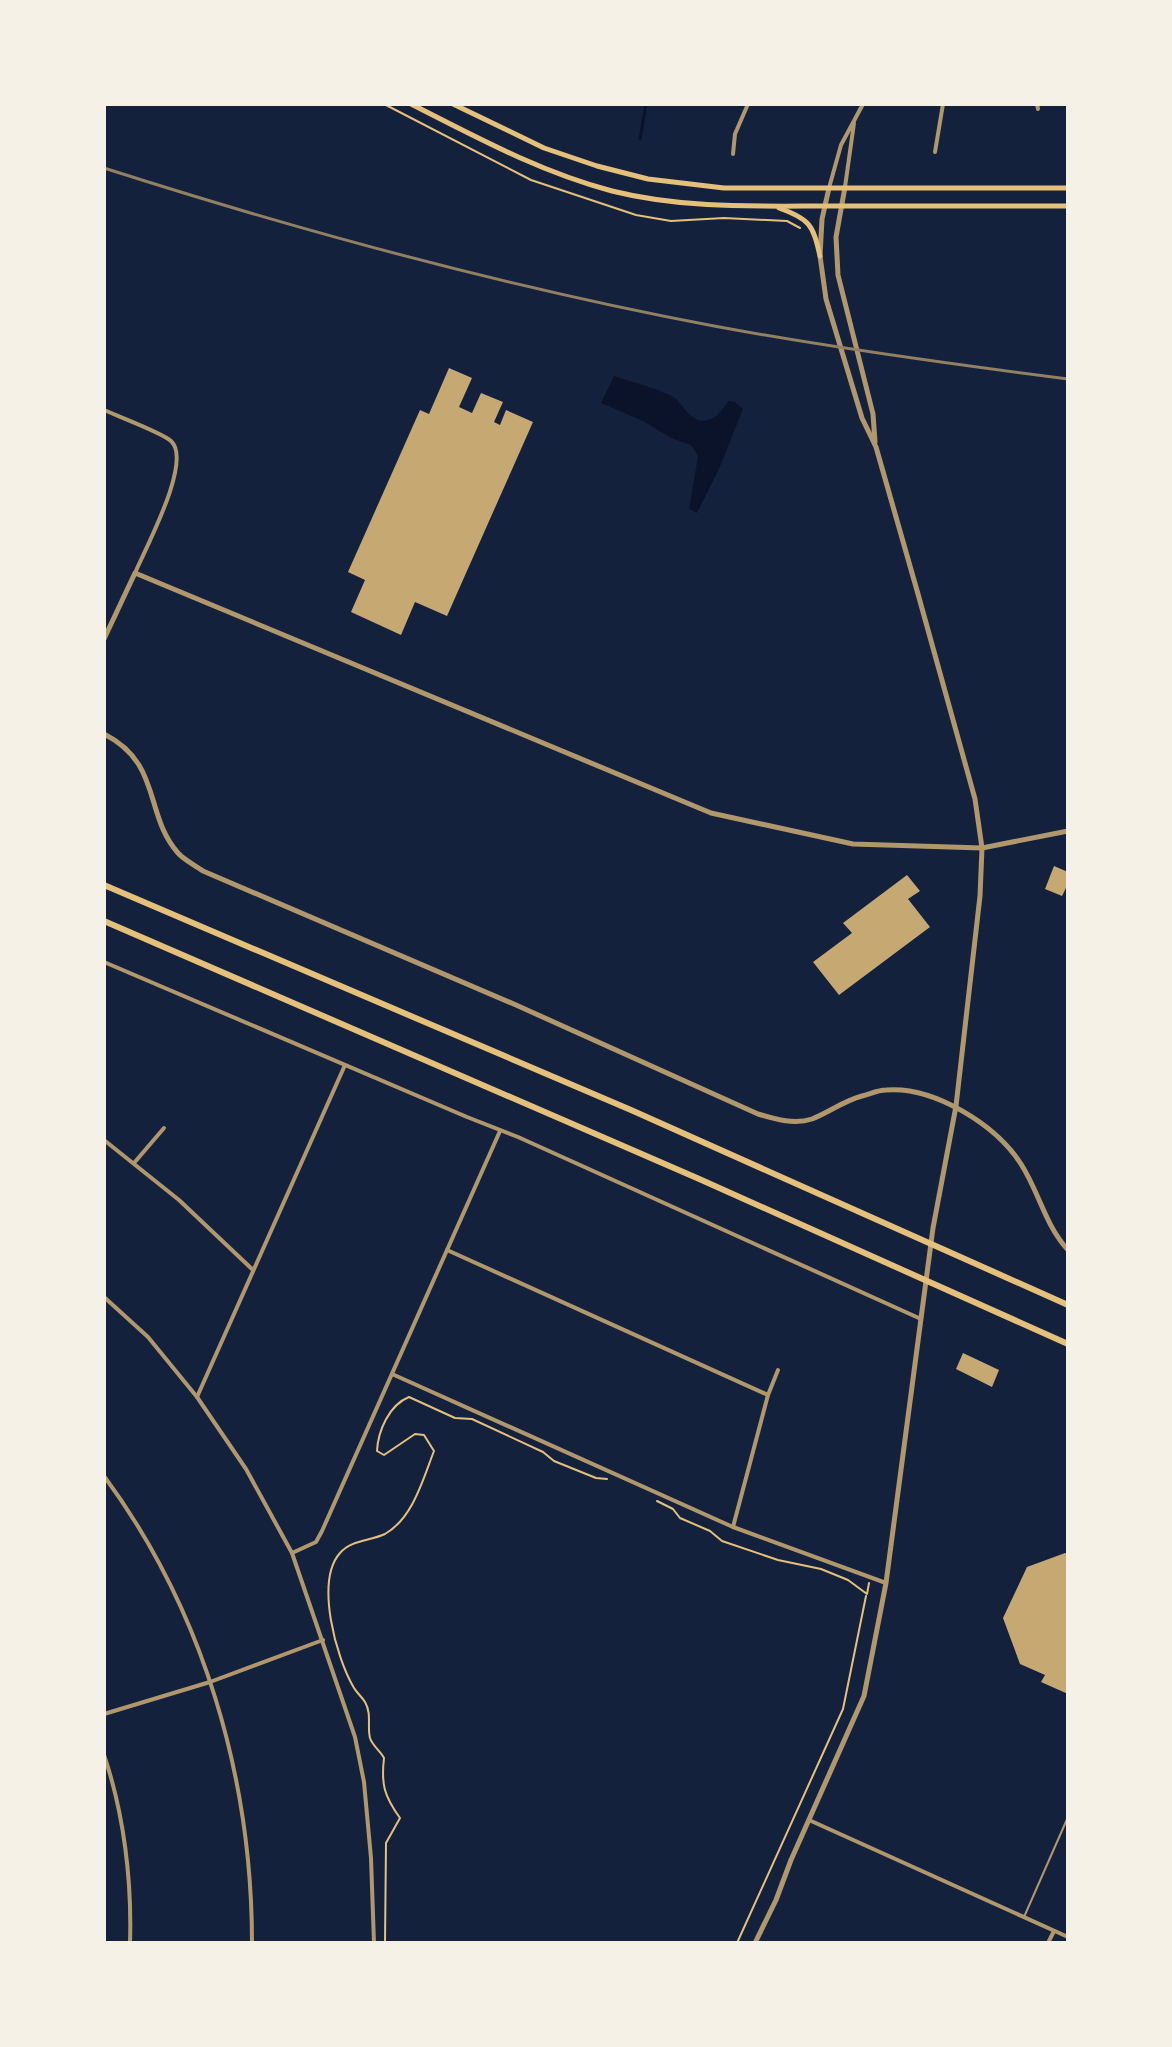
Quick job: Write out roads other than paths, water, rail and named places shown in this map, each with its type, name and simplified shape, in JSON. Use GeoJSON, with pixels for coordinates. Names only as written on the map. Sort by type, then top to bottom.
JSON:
{"type":"FeatureCollection","features":[{"type":"Feature","properties":{"kind":"main road"},"geometry":{"type":"LineString","coordinates":[[411,104],[529,163],[611,190],[678,203],[774,207],[1068,206]]}},
{"type":"Feature","properties":{"kind":"main road"},"geometry":{"type":"LineString","coordinates":[[453,104],[465,106],[544,148],[648,179],[724,188],[1068,188]]}},
{"type":"Feature","properties":{"kind":"main road"},"geometry":{"type":"LineString","coordinates":[[774,207],[794,213],[809,223],[820,256]]}},
{"type":"Feature","properties":{"kind":"main road"},"geometry":{"type":"LineString","coordinates":[[104,885],[631,1110],[1068,1305]]}},
{"type":"Feature","properties":{"kind":"main road"},"geometry":{"type":"LineString","coordinates":[[104,921],[697,1178],[1068,1344]]}},
{"type":"Feature","properties":{"kind":"street"},"geometry":{"type":"LineString","coordinates":[[733,154],[735,134],[748,104]]}},
{"type":"Feature","properties":{"kind":"street"},"geometry":{"type":"LineString","coordinates":[[755,1943],[864,1696],[886,1583],[931,1245],[956,1106],[980,896],[982,848],[975,799],[876,447],[862,418],[826,299],[820,256],[825,206],[841,145],[863,104]]}},
{"type":"Feature","properties":{"kind":"street"},"geometry":{"type":"LineString","coordinates":[[935,152],[943,104]]}},
{"type":"Feature","properties":{"kind":"street"},"geometry":{"type":"LineString","coordinates":[[854,120],[836,237],[838,275],[873,414],[876,447]]}},
{"type":"Feature","properties":{"kind":"street"},"geometry":{"type":"LineString","coordinates":[[104,410],[172,441],[178,455],[176,477],[104,639]]}},
{"type":"Feature","properties":{"kind":"street"},"geometry":{"type":"LineString","coordinates":[[135,573],[711,813],[853,844],[982,848],[1068,831]]}},
{"type":"Feature","properties":{"kind":"street"},"geometry":{"type":"LineString","coordinates":[[104,734],[131,755],[148,779],[163,831],[179,855],[203,871],[516,1005],[758,1114],[786,1122],[811,1119],[845,1100],[885,1090],[906,1092],[956,1106],[1008,1145],[1023,1166],[1057,1238],[1068,1250]]}},
{"type":"Feature","properties":{"kind":"street"},"geometry":{"type":"LineString","coordinates":[[104,962],[518,1137],[921,1319]]}},
{"type":"Feature","properties":{"kind":"street"},"geometry":{"type":"LineString","coordinates":[[197,1397],[345,1065]]}},
{"type":"Feature","properties":{"kind":"street"},"geometry":{"type":"LineString","coordinates":[[134,1163],[164,1128]]}},
{"type":"Feature","properties":{"kind":"street"},"geometry":{"type":"LineString","coordinates":[[292,1553],[316,1542],[322,1531],[500,1131]]}},
{"type":"Feature","properties":{"kind":"street"},"geometry":{"type":"LineString","coordinates":[[104,1140],[179,1200],[254,1271]]}},
{"type":"Feature","properties":{"kind":"street"},"geometry":{"type":"LineString","coordinates":[[447,1250],[768,1395]]}},
{"type":"Feature","properties":{"kind":"street"},"geometry":{"type":"LineString","coordinates":[[104,1297],[148,1337],[197,1397],[246,1469],[292,1553],[355,1737],[364,1782],[374,1943]]}},
{"type":"Feature","properties":{"kind":"street"},"geometry":{"type":"LineString","coordinates":[[733,1527],[768,1395],[778,1370]]}},
{"type":"Feature","properties":{"kind":"street"},"geometry":{"type":"LineString","coordinates":[[392,1374],[733,1527],[886,1583]]}},
{"type":"Feature","properties":{"kind":"street"},"geometry":{"type":"LineString","coordinates":[[104,1476],[176,1594],[210,1682],[238,1790],[252,1898],[252,1943]]}},
{"type":"Feature","properties":{"kind":"street"},"geometry":{"type":"LineString","coordinates":[[104,1714],[210,1682],[323,1640]]}},
{"type":"Feature","properties":{"kind":"street"},"geometry":{"type":"LineString","coordinates":[[104,1755],[118,1809],[126,1860],[130,1943]]}},
{"type":"Feature","properties":{"kind":"street"},"geometry":{"type":"LineString","coordinates":[[809,1820],[1068,1937]]}},
{"type":"Feature","properties":{"kind":"street"},"geometry":{"type":"LineString","coordinates":[[1048,1943],[1054,1931]]}},
{"type":"Feature","properties":{"kind":"lane"},"geometry":{"type":"LineString","coordinates":[[1023,1918],[1068,1817]]}},
{"type":"Feature","properties":{"kind":"water"},"geometry":{"type":"Polygon","coordinates":[[[614,376],[670,395],[699,420],[716,416],[728,401],[735,402],[743,409],[697,513],[689,509],[698,456],[691,445],[601,403],[614,376]]]}},
{"type":"Feature","properties":{"kind":"waterway"},"geometry":{"type":"LineString","coordinates":[[640,139],[646,104]]}},
{"type":"Feature","properties":{"kind":"railway"},"geometry":{"type":"LineString","coordinates":[[104,168],[330,236],[559,294],[802,341],[1068,379]]}}]}
